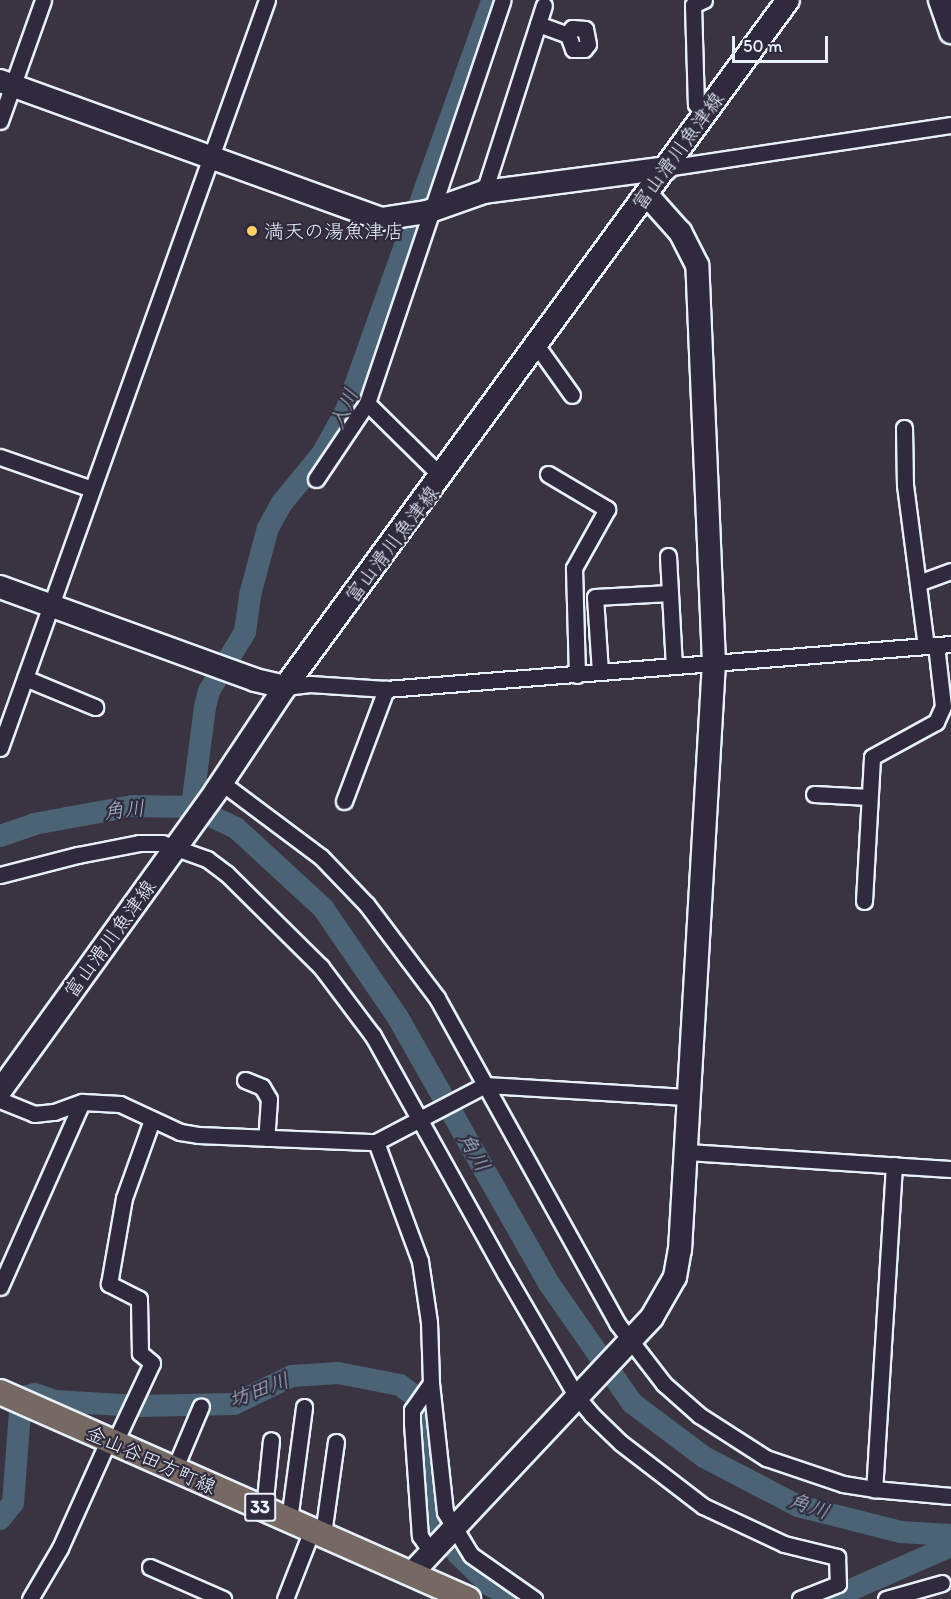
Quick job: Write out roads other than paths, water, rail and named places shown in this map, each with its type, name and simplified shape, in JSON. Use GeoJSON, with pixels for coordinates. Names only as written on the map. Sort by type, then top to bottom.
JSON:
{"type":"FeatureCollection","features":[{"type":"Feature","properties":{"kind":"main road","name":"金山谷田方町線"},"geometry":{"type":"LineString","coordinates":[[0,1392],[468,1599]]}},
{"type":"Feature","properties":{"kind":"street"},"geometry":{"type":"LineString","coordinates":[[0,121],[6,83],[44,0]]}},
{"type":"Feature","properties":{"kind":"street"},"geometry":{"type":"LineString","coordinates":[[0,748],[267,0]]}},
{"type":"Feature","properties":{"kind":"street"},"geometry":{"type":"LineString","coordinates":[[316,479],[367,403],[503,0]]}},
{"type":"Feature","properties":{"kind":"street"},"geometry":{"type":"LineString","coordinates":[[704,0],[693,5],[696,104],[705,115]]}},
{"type":"Feature","properties":{"kind":"street","name":"富山滑川魚津線"},"geometry":{"type":"LineString","coordinates":[[0,1091],[219,787],[285,687],[442,477],[788,0]]}},
{"type":"Feature","properties":{"kind":"street"},"geometry":{"type":"LineString","coordinates":[[945,3],[951,32]]}},
{"type":"Feature","properties":{"kind":"street"},"geometry":{"type":"LineString","coordinates":[[484,192],[544,5]]}},
{"type":"Feature","properties":{"kind":"street"},"geometry":{"type":"LineString","coordinates":[[538,24],[568,35]]}},
{"type":"Feature","properties":{"kind":"street"},"geometry":{"type":"LineString","coordinates":[[6,83],[381,219],[400,218],[430,211],[484,192],[666,168],[951,124]]}},
{"type":"Feature","properties":{"kind":"street"},"geometry":{"type":"LineString","coordinates":[[411,1574],[652,1317],[675,1276],[687,1152],[714,663],[696,265],[680,232],[647,195]]}},
{"type":"Feature","properties":{"kind":"street"},"geometry":{"type":"LineString","coordinates":[[537,346],[572,395]]}},
{"type":"Feature","properties":{"kind":"street"},"geometry":{"type":"LineString","coordinates":[[367,403],[442,477]]}},
{"type":"Feature","properties":{"kind":"street"},"geometry":{"type":"LineString","coordinates":[[864,901],[872,757],[936,722],[947,706],[937,645],[918,583],[905,485],[904,428]]}},
{"type":"Feature","properties":{"kind":"street"},"geometry":{"type":"LineString","coordinates":[[0,457],[92,489]]}},
{"type":"Feature","properties":{"kind":"street"},"geometry":{"type":"LineString","coordinates":[[548,474],[607,509],[574,568],[577,675]]}},
{"type":"Feature","properties":{"kind":"street"},"geometry":{"type":"LineString","coordinates":[[668,556],[674,666]]}},
{"type":"Feature","properties":{"kind":"street"},"geometry":{"type":"LineString","coordinates":[[918,583],[951,571]]}},
{"type":"Feature","properties":{"kind":"street"},"geometry":{"type":"LineString","coordinates":[[0,587],[255,680],[285,687],[310,684],[386,689],[937,645]]}},
{"type":"Feature","properties":{"kind":"street"},"geometry":{"type":"LineString","coordinates":[[600,672],[595,597],[670,593]]}},
{"type":"Feature","properties":{"kind":"street"},"geometry":{"type":"LineString","coordinates":[[25,678],[95,707]]}},
{"type":"Feature","properties":{"kind":"street"},"geometry":{"type":"LineString","coordinates":[[344,801],[386,689]]}},
{"type":"Feature","properties":{"kind":"street"},"geometry":{"type":"LineString","coordinates":[[219,787],[321,857],[367,905],[436,998],[481,1086],[628,1342],[664,1384],[726,1434],[766,1458],[799,1471],[874,1489],[951,1496]]}},
{"type":"Feature","properties":{"kind":"street"},"geometry":{"type":"LineString","coordinates":[[814,794],[869,797]]}},
{"type":"Feature","properties":{"kind":"street"},"geometry":{"type":"LineString","coordinates":[[0,875],[139,843],[162,843],[177,846],[207,860],[227,874],[321,967],[373,1036],[579,1396],[621,1443],[703,1506],[784,1544],[837,1557],[838,1584],[800,1599]]}},
{"type":"Feature","properties":{"kind":"street"},"geometry":{"type":"LineString","coordinates":[[245,1080],[262,1087],[269,1099],[266,1138]]}},
{"type":"Feature","properties":{"kind":"street"},"geometry":{"type":"LineString","coordinates":[[0,1100],[34,1114],[54,1112],[82,1102],[120,1104],[152,1120],[198,1135],[376,1142],[481,1086],[690,1097]]}},
{"type":"Feature","properties":{"kind":"street"},"geometry":{"type":"LineString","coordinates":[[0,1287],[82,1102]]}},
{"type":"Feature","properties":{"kind":"street"},"geometry":{"type":"LineString","coordinates":[[30,1599],[60,1548],[152,1363],[140,1353],[139,1299],[109,1284],[124,1198],[152,1120]]}},
{"type":"Feature","properties":{"kind":"street"},"geometry":{"type":"LineString","coordinates":[[376,1142],[420,1261],[429,1322],[430,1383],[443,1540]]}},
{"type":"Feature","properties":{"kind":"street"},"geometry":{"type":"LineString","coordinates":[[687,1152],[951,1169]]}},
{"type":"Feature","properties":{"kind":"street"},"geometry":{"type":"LineString","coordinates":[[874,1489],[894,1165]]}},
{"type":"Feature","properties":{"kind":"street"},"geometry":{"type":"LineString","coordinates":[[430,1383],[412,1410],[420,1536],[443,1540],[471,1555],[534,1599]]}},
{"type":"Feature","properties":{"kind":"street"},"geometry":{"type":"LineString","coordinates":[[174,1470],[201,1406]]}},
{"type":"Feature","properties":{"kind":"street"},"geometry":{"type":"LineString","coordinates":[[289,1520],[304,1407]]}},
{"type":"Feature","properties":{"kind":"street"},"geometry":{"type":"LineString","coordinates":[[264,1509],[271,1440]]}},
{"type":"Feature","properties":{"kind":"street"},"geometry":{"type":"LineString","coordinates":[[285,1599],[317,1532],[336,1442]]}},
{"type":"Feature","properties":{"kind":"street"},"geometry":{"type":"LineString","coordinates":[[150,1567],[220,1598]]}},
{"type":"Feature","properties":{"kind":"street"},"geometry":{"type":"LineString","coordinates":[[886,1599],[942,1583]]}},
{"type":"Feature","properties":{"kind":"waterway","name":"入川"},"geometry":{"type":"LineString","coordinates":[[192,807],[209,691],[245,632],[250,595],[268,528],[282,503],[322,454],[346,411],[492,0]]}},
{"type":"Feature","properties":{"kind":"waterway","name":"角川"},"geometry":{"type":"LineString","coordinates":[[0,836],[34,824],[132,806],[192,807],[236,828],[323,908],[397,1016],[548,1282],[632,1403],[704,1457],[798,1506],[901,1532],[951,1535]]}},
{"type":"Feature","properties":{"kind":"waterway","name":"坊田川"},"geometry":{"type":"LineString","coordinates":[[0,1519],[13,1503],[20,1412],[24,1397],[35,1394],[55,1401],[138,1406],[234,1404],[292,1376],[338,1373],[400,1385],[420,1400],[437,1525],[458,1554],[490,1585],[513,1599]]}},
{"type":"Feature","properties":{"kind":"waterway","name":"坊田川"},"geometry":{"type":"LineString","coordinates":[[830,1599],[951,1546]]}},
{"type":"Feature","properties":{"kind":"place","name":"満天の湯魚津店"},"geometry":{"type":"Point","coordinates":[252,231]}}]}
